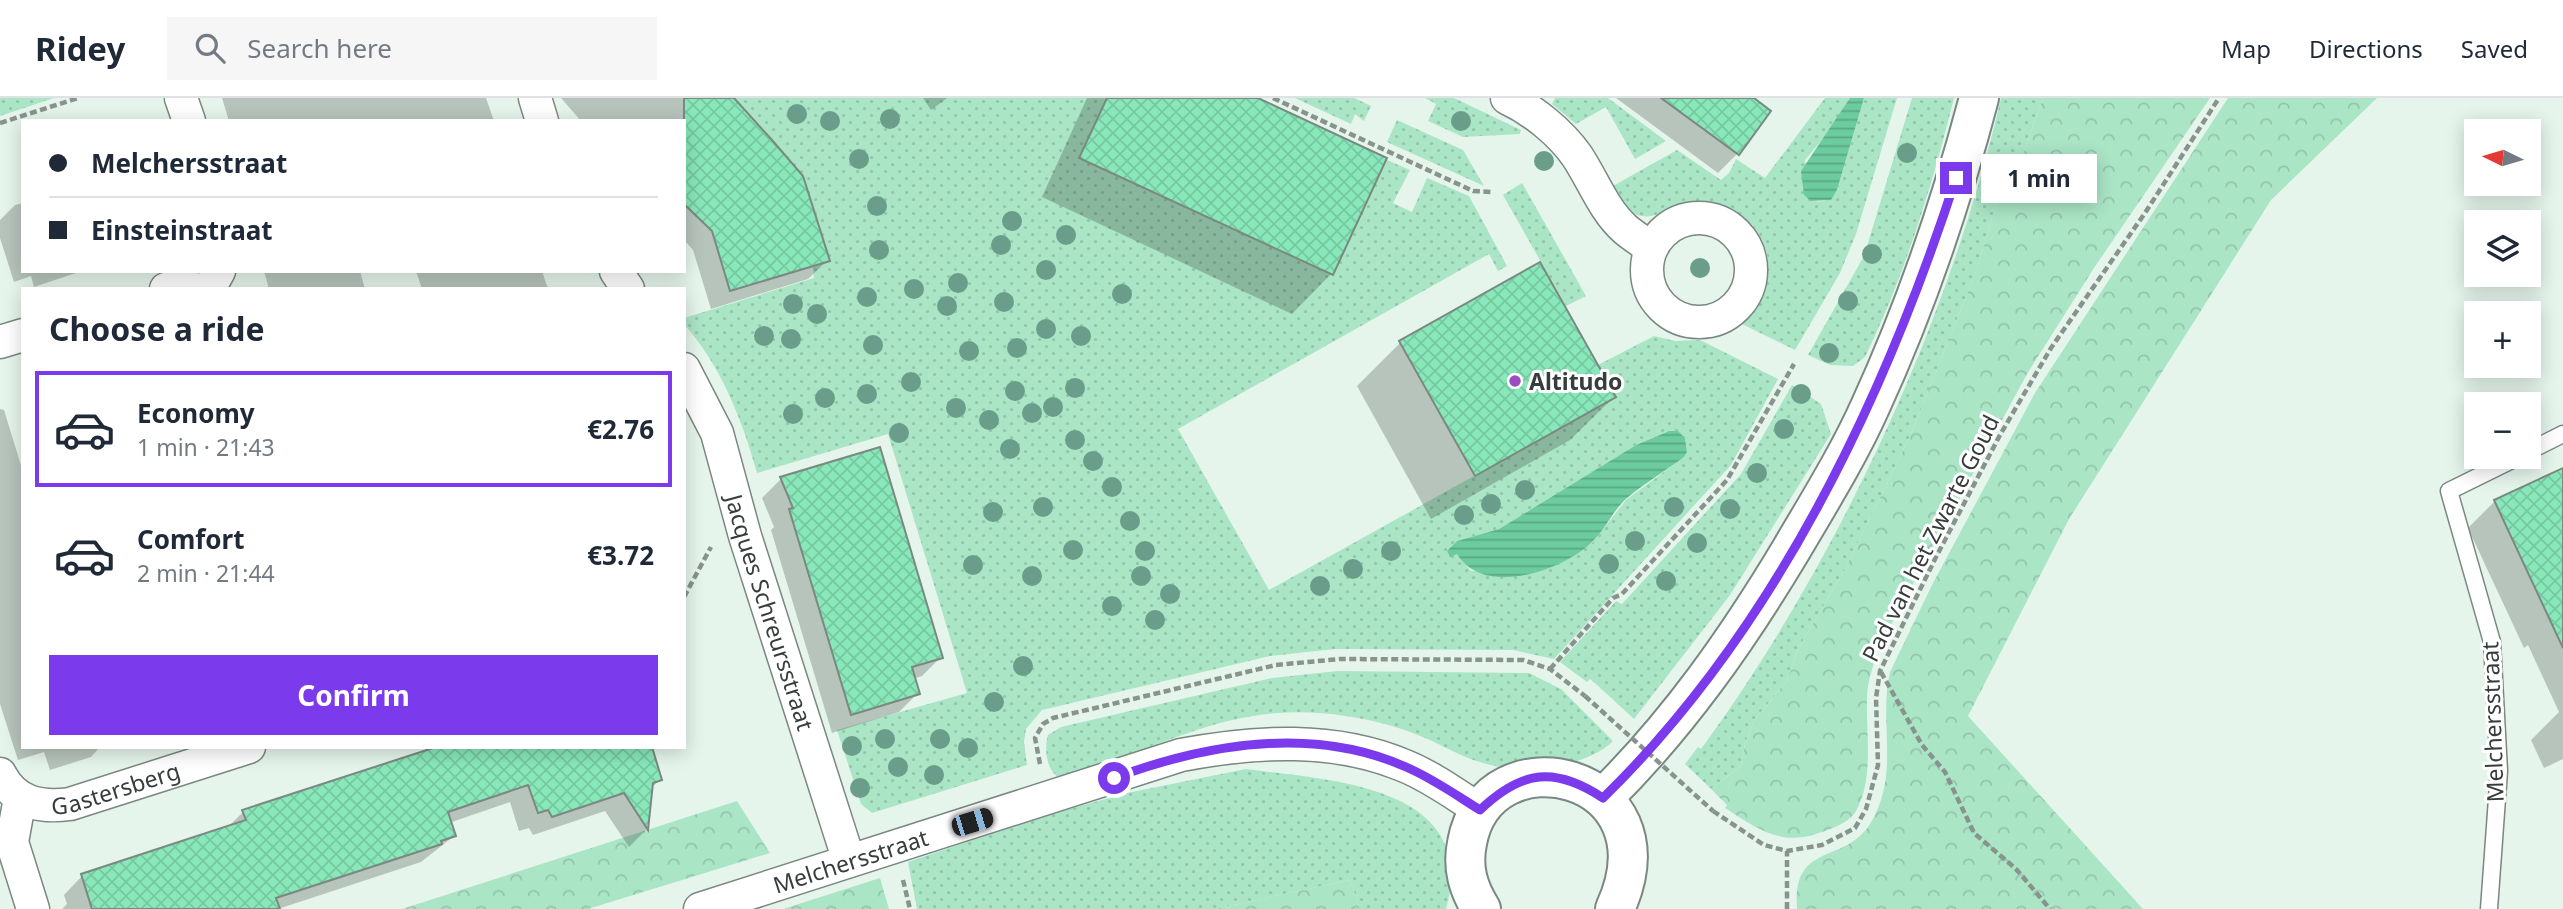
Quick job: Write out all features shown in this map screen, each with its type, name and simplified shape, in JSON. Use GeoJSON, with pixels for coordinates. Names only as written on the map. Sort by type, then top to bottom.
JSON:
{"type":"FeatureCollection","features":[{"type":"Feature","properties":{"kind":"street"},"geometry":{"type":"LineString","coordinates":[[181,98],[188,119]]}},
{"type":"Feature","properties":{"kind":"street"},"geometry":{"type":"LineString","coordinates":[[534,98],[541,119]]}},
{"type":"Feature","properties":{"kind":"street"},"geometry":{"type":"LineString","coordinates":[[1507,98],[1521,104],[1559,135],[1577,156],[1596,191],[1623,228],[1651,248]]}},
{"type":"Feature","properties":{"kind":"street"},"geometry":{"type":"LineString","coordinates":[[1603,798],[1654,747],[1708,678],[1751,616],[1857,434],[1925,274],[1979,98]]}},
{"type":"Feature","properties":{"kind":"street"},"geometry":{"type":"LineString","coordinates":[[0,342],[21,336]]}},
{"type":"Feature","properties":{"kind":"street","name":"Jacques Schreursstraat"},"geometry":{"type":"LineString","coordinates":[[686,373],[717,433],[745,536],[849,861]]}},
{"type":"Feature","properties":{"kind":"street","name":"Melchersstraat"},"geometry":{"type":"LineString","coordinates":[[699,909],[1181,755],[1263,744],[1297,743],[1346,749],[1383,759],[1416,771],[1480,810]]}},
{"type":"Feature","properties":{"kind":"street","name":"Gastersberg"},"geometry":{"type":"LineString","coordinates":[[0,774],[6,786],[20,799],[38,805],[70,804],[243,749]]}},
{"type":"Feature","properties":{"kind":"street"},"geometry":{"type":"LineString","coordinates":[[1473,905],[1466,880],[1465,855],[1469,832],[1480,810],[1500,790],[1524,779],[1554,776],[1580,783],[1603,798],[1618,818],[1627,841],[1629,866],[1615,909]]}},
{"type":"Feature","properties":{"kind":"street","name":"Gastersberg"},"geometry":{"type":"LineString","coordinates":[[20,799],[12,842],[33,909]]}},
{"type":"Feature","properties":{"kind":"lane"},"geometry":{"type":"LineString","coordinates":[[2541,446],[2563,434]]}},
{"type":"Feature","properties":{"kind":"lane","name":"Melchersstraat"},"geometry":{"type":"LineString","coordinates":[[2489,909],[2499,771],[2492,642],[2449,491],[2494,469]]}},
{"type":"Feature","properties":{"kind":"path"},"geometry":{"type":"LineString","coordinates":[[0,123],[78,98]]}},
{"type":"Feature","properties":{"kind":"path"},"geometry":{"type":"LineString","coordinates":[[1273,98],[1474,191],[1492,192]]}},
{"type":"Feature","properties":{"kind":"path","name":"Pad van het Zwarte Goud"},"geometry":{"type":"LineString","coordinates":[[1041,766],[1035,738],[1043,724],[1053,718],[1276,665],[1340,659],[1523,660],[1550,669],[1585,696],[1713,811],[1764,845],[1799,851],[1835,840],[1855,828],[1866,808],[1878,765],[1876,698],[1880,671],[1949,533],[2026,388],[2219,98]]}},
{"type":"Feature","properties":{"kind":"path"},"geometry":{"type":"LineString","coordinates":[[1550,669],[1613,598],[1622,594],[1727,480],[1794,364]]}},
{"type":"Feature","properties":{"kind":"path"},"geometry":{"type":"LineString","coordinates":[[686,593],[708,548],[745,536]]}},
{"type":"Feature","properties":{"kind":"path"},"geometry":{"type":"LineString","coordinates":[[1880,671],[1922,745],[1945,772],[1974,833],[2016,869],[2050,909]]}},
{"type":"Feature","properties":{"kind":"path"},"geometry":{"type":"LineString","coordinates":[[1787,850],[1787,909]]}},
{"type":"Feature","properties":{"kind":"green space"},"geometry":{"type":"Polygon","coordinates":[[[0,98],[54,98],[0,116],[0,98]]]}},
{"type":"Feature","properties":{"kind":"green space"},"geometry":{"type":"Polygon","coordinates":[[[735,98],[1107,98],[1080,158],[1332,275],[1387,160],[1410,170],[1393,203],[1412,212],[1427,178],[1469,196],[1507,266],[1498,271],[1489,254],[1178,429],[1269,590],[1616,397],[1598,365],[1654,336],[1675,341],[1700,340],[1778,379],[1731,465],[1554,659],[1513,650],[1335,649],[1270,656],[1042,710],[1026,729],[1024,742],[1027,765],[872,813],[861,804],[837,730],[967,693],[888,434],[757,473],[729,394],[709,357],[686,326],[686,317],[814,278],[803,176],[735,98]],[[1666,432],[1636,445],[1499,529],[1457,541],[1448,551],[1457,554],[1471,571],[1531,571],[1567,559],[1592,543],[1626,500],[1687,452],[1685,438],[1666,432]]]}},
{"type":"Feature","properties":{"kind":"green space"},"geometry":{"type":"Polygon","coordinates":[[[1295,98],[1354,98],[1371,106],[1364,121],[1355,114],[1351,124],[1295,98]]]}},
{"type":"Feature","properties":{"kind":"green space"},"geometry":{"type":"Polygon","coordinates":[[[1425,98],[1454,98],[1521,130],[1520,134],[1463,137],[1428,121],[1436,104],[1425,98]]]}},
{"type":"Feature","properties":{"kind":"green space"},"geometry":{"type":"Polygon","coordinates":[[[1555,98],[1608,98],[1666,141],[1635,159],[1606,107],[1576,124],[1552,104],[1555,98]]]}},
{"type":"Feature","properties":{"kind":"green space"},"geometry":{"type":"Polygon","coordinates":[[[1825,98],[1850,98],[1837,122],[1805,160],[1811,201],[1826,200],[1837,190],[1864,98],[1897,98],[1856,234],[1840,273],[1795,350],[1740,323],[1753,311],[1762,297],[1767,281],[1766,248],[1752,224],[1729,208],[1715,203],[1687,203],[1653,216],[1641,216],[1623,205],[1613,186],[1677,150],[1721,180],[1729,173],[1736,159],[1765,178],[1825,98]]]}},
{"type":"Feature","properties":{"kind":"green space"},"geometry":{"type":"Polygon","coordinates":[[[1912,98],[1954,98],[1927,197],[1893,294],[1865,357],[1853,366],[1830,365],[1808,355],[1864,256],[1912,98]]]}},
{"type":"Feature","properties":{"kind":"green space"},"geometry":{"type":"Polygon","coordinates":[[[2001,98],[2043,98],[2015,176],[2004,180],[1975,274],[1912,432],[1845,569],[1798,649],[1787,681],[1755,719],[1745,743],[1741,766],[1711,789],[1685,764],[1698,747],[1701,749],[1751,677],[1798,601],[1842,521],[1882,438],[1952,268],[1979,182],[2001,98]]]}},
{"type":"Feature","properties":{"kind":"green space"},"geometry":{"type":"Polygon","coordinates":[[[2043,98],[2210,98],[2094,268],[2027,374],[1879,647],[1867,692],[1867,771],[1862,798],[1856,811],[1839,825],[1805,837],[1781,837],[1769,833],[1725,808],[1727,805],[1711,789],[1741,766],[1745,743],[1755,719],[1787,681],[1798,649],[1845,569],[1912,432],[1975,274],[2004,180],[2015,176],[2043,98]]]}},
{"type":"Feature","properties":{"kind":"green space"},"geometry":{"type":"Polygon","coordinates":[[[2228,98],[2377,98],[2271,200],[2069,519],[1968,716],[2143,909],[1797,909],[1798,888],[1803,873],[1811,863],[1859,837],[1870,824],[1879,805],[1887,767],[1886,711],[1890,672],[1932,585],[2035,393],[2228,98]]]}},
{"type":"Feature","properties":{"kind":"green space"},"geometry":{"type":"Polygon","coordinates":[[[1397,120],[1463,150],[1484,186],[1387,142],[1397,120]]]}},
{"type":"Feature","properties":{"kind":"green space"},"geometry":{"type":"Polygon","coordinates":[[[1522,183],[1586,296],[1566,306],[1503,195],[1522,183]]]}},
{"type":"Feature","properties":{"kind":"green space"},"geometry":{"type":"Polygon","coordinates":[[[1792,385],[1821,404],[1831,434],[1730,595],[1634,719],[1590,679],[1587,682],[1560,662],[1616,601],[1622,604],[1741,474],[1792,385]]]}},
{"type":"Feature","properties":{"kind":"green space"},"geometry":{"type":"Polygon","coordinates":[[[1338,671],[1529,673],[1561,689],[1613,741],[1601,750],[1571,763],[1536,768],[1502,767],[1471,759],[1386,724],[1305,712],[1267,714],[1232,720],[1059,778],[1049,764],[1046,752],[1048,735],[1061,727],[1272,678],[1338,671]]]}},
{"type":"Feature","properties":{"kind":"green space"},"geometry":{"type":"Polygon","coordinates":[[[1246,769],[1354,785],[1390,796],[1419,813],[1441,836],[1451,868],[1446,909],[1360,909],[1350,880],[1214,909],[917,909],[908,862],[1037,818],[1127,793],[1246,769]]]}},
{"type":"Feature","properties":{"kind":"green space"},"geometry":{"type":"Polygon","coordinates":[[[737,801],[770,853],[588,909],[402,909],[737,801]]]}},
{"type":"Feature","properties":{"kind":"green space"},"geometry":{"type":"Polygon","coordinates":[[[880,878],[889,909],[783,909],[880,878]]]}},
{"type":"Feature","properties":{"kind":"green space"},"geometry":{"type":"Polygon","coordinates":[[[1350,880],[1360,909],[1214,909],[1350,880]]]}},
{"type":"Feature","properties":{"kind":"shaded area"},"geometry":{"type":"Polygon","coordinates":[[[1850,98],[1864,98],[1837,190],[1831,200],[1811,201],[1804,195],[1801,171],[1850,98]]]}},
{"type":"Feature","properties":{"kind":"shaded area"},"geometry":{"type":"Polygon","coordinates":[[[1669,431],[1678,431],[1685,438],[1687,452],[1684,457],[1627,498],[1595,539],[1576,554],[1541,571],[1502,577],[1484,575],[1469,567],[1457,554],[1450,557],[1447,551],[1457,541],[1499,529],[1636,445],[1669,431]]]}},
{"type":"Feature","properties":{"kind":"building"},"geometry":{"type":"Polygon","coordinates":[[[684,98],[734,98],[803,176],[830,261],[730,291],[712,231],[686,206],[684,98]]]}},
{"type":"Feature","properties":{"kind":"building"},"geometry":{"type":"Polygon","coordinates":[[[1107,98],[1258,98],[1387,158],[1333,275],[1079,158],[1107,98]]]}},
{"type":"Feature","properties":{"kind":"building"},"geometry":{"type":"Polygon","coordinates":[[[1661,98],[1754,98],[1771,111],[1739,155],[1661,98]]]}},
{"type":"Feature","properties":{"kind":"building","name":"Altitudo"},"geometry":{"type":"Polygon","coordinates":[[[1540,262],[1616,397],[1475,476],[1399,341],[1540,262]]]}},
{"type":"Feature","properties":{"kind":"building"},"geometry":{"type":"Polygon","coordinates":[[[880,447],[943,658],[912,667],[920,694],[851,715],[789,509],[793,508],[780,477],[880,447]]]}},
{"type":"Feature","properties":{"kind":"building"},"geometry":{"type":"Polygon","coordinates":[[[2563,468],[2563,648],[2494,500],[2563,468]]]}},
{"type":"Feature","properties":{"kind":"building"},"geometry":{"type":"Polygon","coordinates":[[[430,749],[653,749],[662,780],[653,783],[648,830],[624,793],[552,817],[548,810],[538,813],[528,785],[448,812],[456,836],[441,841],[442,844],[276,898],[280,909],[92,909],[81,874],[246,820],[242,810],[430,749]]]}},
{"type":"Feature","properties":{"kind":"place","name":"Altitudo"},"geometry":{"type":"Point","coordinates":[1515,381]}},
{"type":"Feature","properties":{"kind":"route"},"geometry":{"type":"LineString","coordinates":[[1114,778],[1181,755],[1220,748],[1297,743],[1346,749],[1405,766],[1480,810],[1500,790],[1524,779],[1539,776],[1554,776],[1580,783],[1603,798],[1654,747],[1708,678],[1751,616],[1839,467],[1870,408],[1925,274],[1956,178]]}}]}
